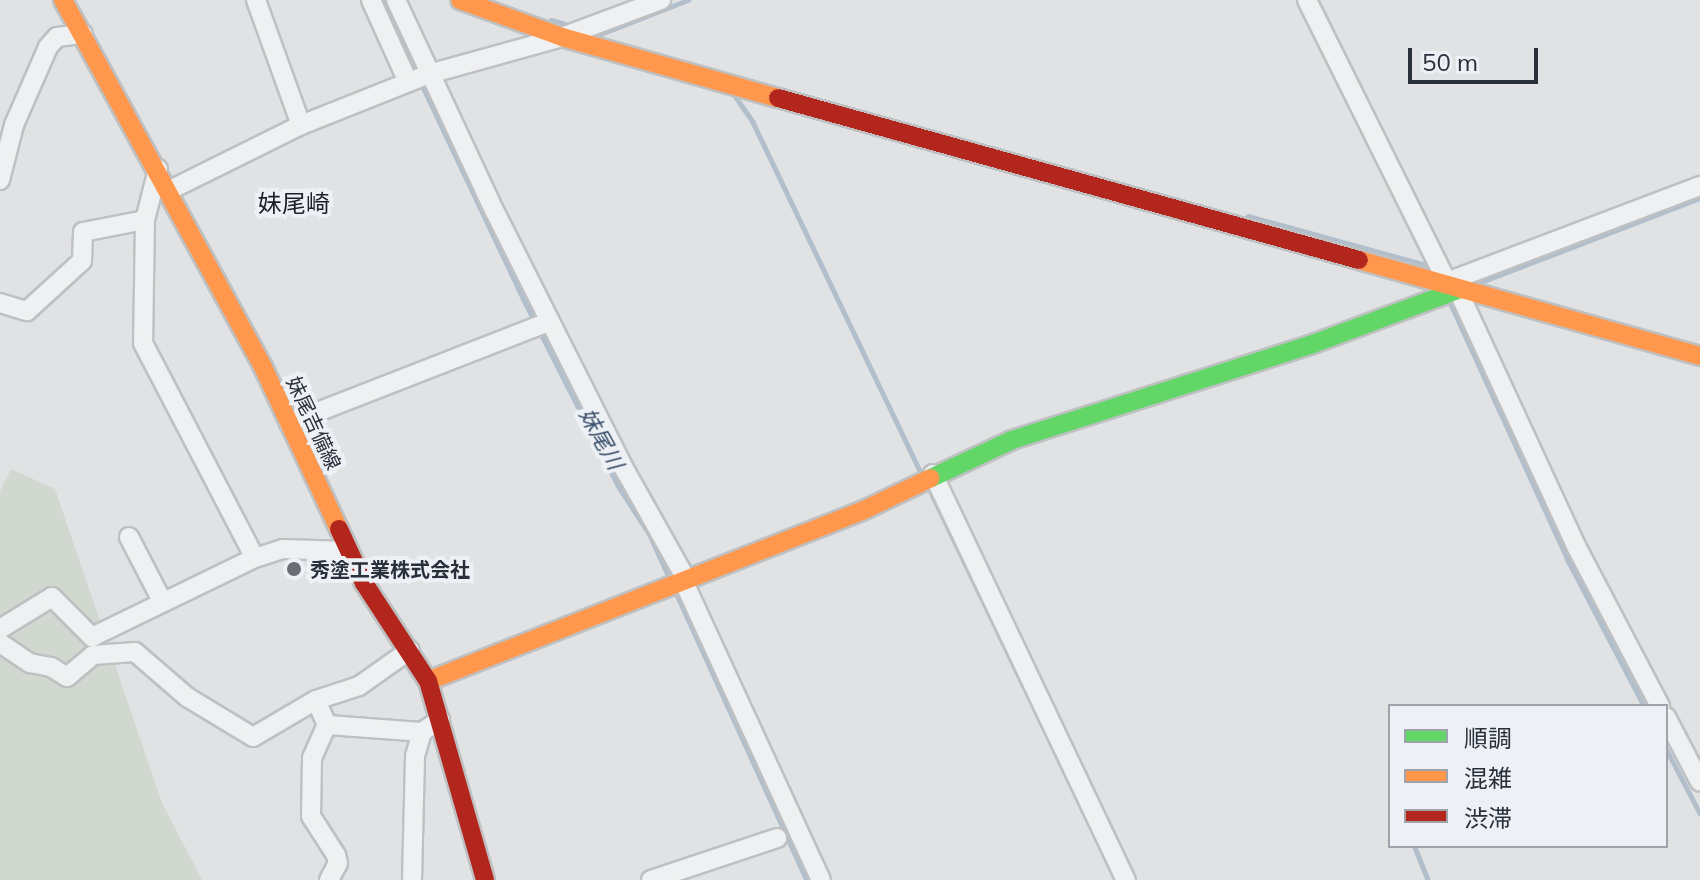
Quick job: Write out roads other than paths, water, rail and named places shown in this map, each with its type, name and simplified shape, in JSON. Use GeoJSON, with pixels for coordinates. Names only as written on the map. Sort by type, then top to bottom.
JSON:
{"type":"FeatureCollection","features":[{"type":"Feature","properties":{"kind":"street","name":"妹尾吉備線"},"geometry":{"type":"LineString","coordinates":[[63,0],[158,169],[289,423],[364,583],[428,681],[485,880]]}},
{"type":"Feature","properties":{"kind":"street"},"geometry":{"type":"LineString","coordinates":[[256,0],[301,125]]}},
{"type":"Feature","properties":{"kind":"street"},"geometry":{"type":"LineString","coordinates":[[371,0],[417,78],[542,325],[678,580],[821,880]]}},
{"type":"Feature","properties":{"kind":"street"},"geometry":{"type":"LineString","coordinates":[[396,0],[417,78]]}},
{"type":"Feature","properties":{"kind":"street"},"geometry":{"type":"LineString","coordinates":[[460,0],[1700,356]]}},
{"type":"Feature","properties":{"kind":"street"},"geometry":{"type":"LineString","coordinates":[[168,191],[301,125],[417,78],[574,32],[633,4],[661,0]]}},
{"type":"Feature","properties":{"kind":"street"},"geometry":{"type":"LineString","coordinates":[[1307,0],[1453,285],[1576,546],[1659,704]]}},
{"type":"Feature","properties":{"kind":"street"},"geometry":{"type":"LineString","coordinates":[[0,180],[14,125],[48,47],[57,37],[83,34]]}},
{"type":"Feature","properties":{"kind":"street"},"geometry":{"type":"LineString","coordinates":[[158,169],[145,220],[143,343],[190,443],[255,558]]}},
{"type":"Feature","properties":{"kind":"street"},"geometry":{"type":"LineString","coordinates":[[428,681],[678,580],[862,511],[927,478],[1041,429],[1310,345],[1700,186]]}},
{"type":"Feature","properties":{"kind":"street"},"geometry":{"type":"LineString","coordinates":[[0,303],[27,311],[82,261],[83,232],[145,220]]}},
{"type":"Feature","properties":{"kind":"street"},"geometry":{"type":"LineString","coordinates":[[289,423],[542,325]]}},
{"type":"Feature","properties":{"kind":"street"},"geometry":{"type":"LineString","coordinates":[[927,478],[1126,880]]}},
{"type":"Feature","properties":{"kind":"street"},"geometry":{"type":"LineString","coordinates":[[129,537],[162,601]]}},
{"type":"Feature","properties":{"kind":"street"},"geometry":{"type":"LineString","coordinates":[[0,629],[52,597],[92,637],[255,558],[283,549],[349,551]]}},
{"type":"Feature","properties":{"kind":"street"},"geometry":{"type":"LineString","coordinates":[[0,643],[30,663],[51,667],[67,677],[93,655],[135,652],[187,697],[253,737],[316,700],[359,686],[410,650]]}},
{"type":"Feature","properties":{"kind":"street"},"geometry":{"type":"LineString","coordinates":[[316,700],[327,725],[312,758],[310,804],[311,816],[336,855],[338,863],[329,880]]}},
{"type":"Feature","properties":{"kind":"street"},"geometry":{"type":"LineString","coordinates":[[327,725],[422,732],[440,720]]}},
{"type":"Feature","properties":{"kind":"street"},"geometry":{"type":"LineString","coordinates":[[1668,721],[1700,782]]}},
{"type":"Feature","properties":{"kind":"street"},"geometry":{"type":"LineString","coordinates":[[412,880],[415,756],[422,732]]}},
{"type":"Feature","properties":{"kind":"street"},"geometry":{"type":"LineString","coordinates":[[651,880],[777,838]]}},
{"type":"Feature","properties":{"kind":"water","name":"妹尾川"},"geometry":{"type":"Polygon","coordinates":[[[379,0],[391,0],[648,515],[817,880],[804,880],[647,535],[617,489],[523,304],[379,0]]]}},
{"type":"Feature","properties":{"kind":"waterway"},"geometry":{"type":"LineString","coordinates":[[598,35],[688,0]]}},
{"type":"Feature","properties":{"kind":"waterway"},"geometry":{"type":"LineString","coordinates":[[551,20],[572,26]]}},
{"type":"Feature","properties":{"kind":"waterway"},"geometry":{"type":"LineString","coordinates":[[734,95],[752,121],[921,473]]}},
{"type":"Feature","properties":{"kind":"waterway"},"geometry":{"type":"LineString","coordinates":[[1481,282],[1700,198]]}},
{"type":"Feature","properties":{"kind":"waterway"},"geometry":{"type":"LineString","coordinates":[[1248,216],[1429,266]]}},
{"type":"Feature","properties":{"kind":"waterway"},"geometry":{"type":"LineString","coordinates":[[1450,303],[1567,559],[1643,704]]}},
{"type":"Feature","properties":{"kind":"waterway"},"geometry":{"type":"LineString","coordinates":[[929,489],[1116,880]]}},
{"type":"Feature","properties":{"kind":"waterway"},"geometry":{"type":"LineString","coordinates":[[1668,753],[1700,814]]}},
{"type":"Feature","properties":{"kind":"waterway"},"geometry":{"type":"LineString","coordinates":[[1415,848],[1428,880]]}},
{"type":"Feature","properties":{"kind":"place","name":"秀塗工業株式会社"},"geometry":{"type":"Point","coordinates":[294,569]}},
{"type":"Feature","properties":{"kind":"district","name":"妹尾崎"},"geometry":{"type":"Point","coordinates":[294,204]}}]}
